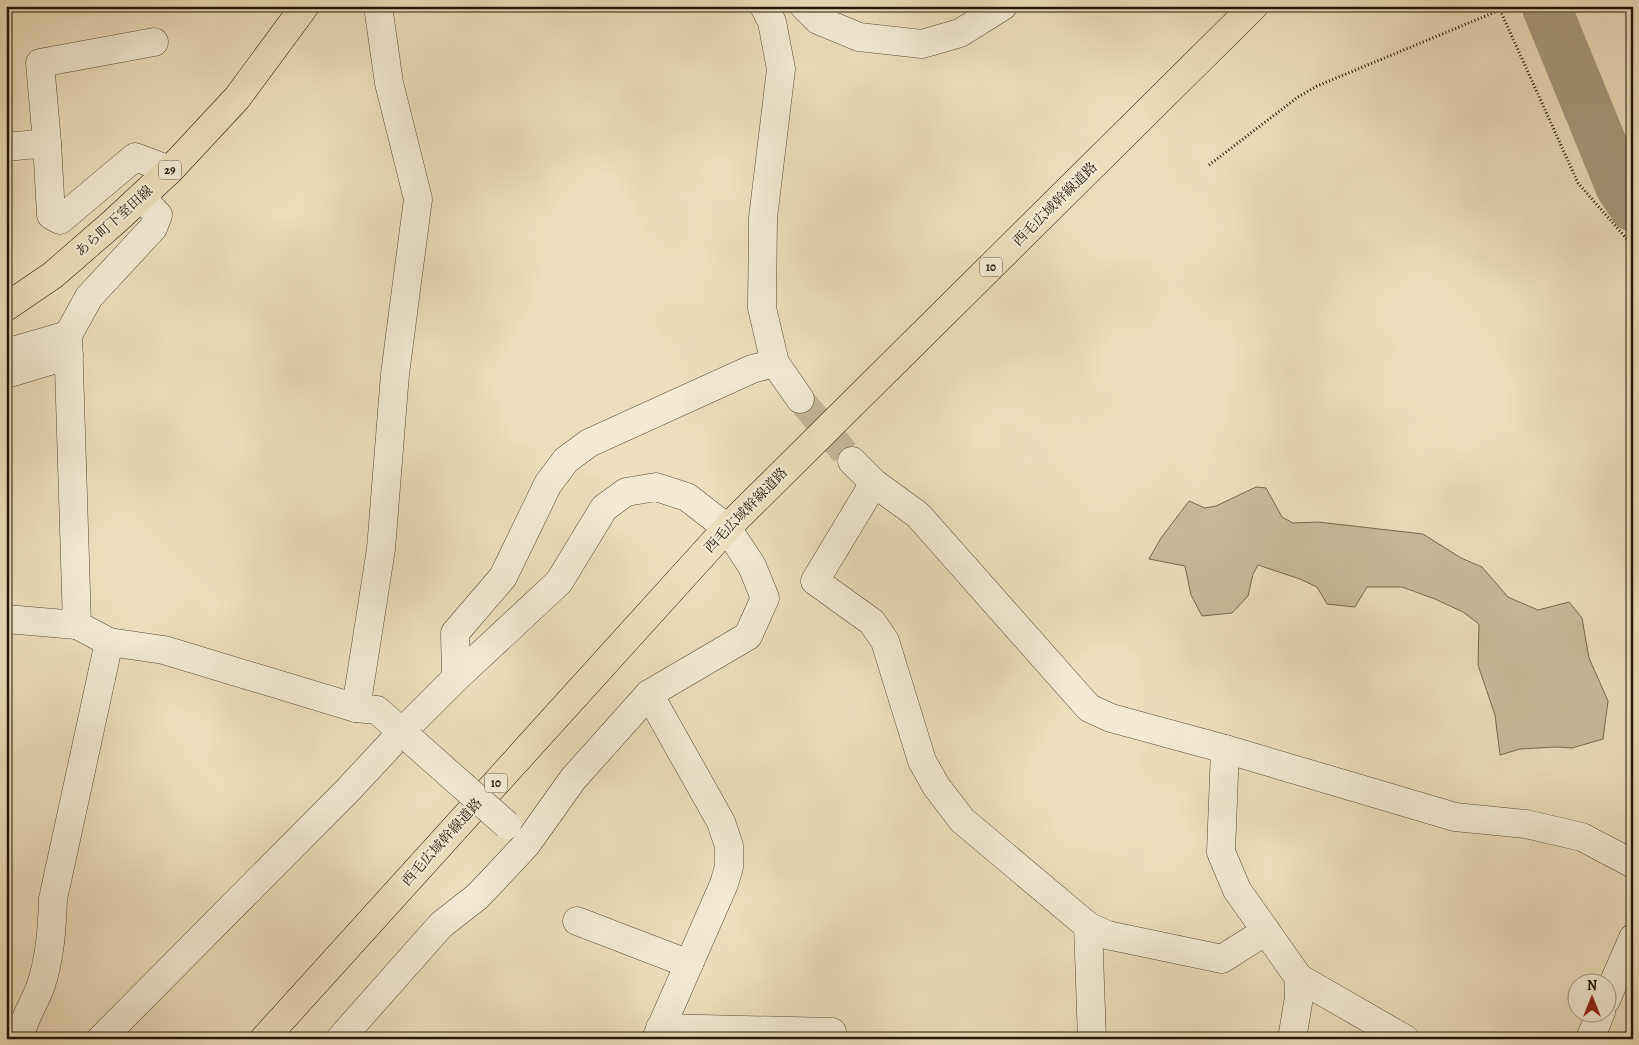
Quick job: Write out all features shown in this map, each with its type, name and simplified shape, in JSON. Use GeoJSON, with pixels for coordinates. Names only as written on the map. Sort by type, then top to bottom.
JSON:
{"type":"FeatureCollection","features":[{"type":"Feature","properties":{"kind":"main road","name":"あら町下室田線"},"geometry":{"type":"LineString","coordinates":[[6,307],[53,274],[170,170],[237,98],[305,6]]}},
{"type":"Feature","properties":{"kind":"main road","name":"西毛広域幹線道路"},"geometry":{"type":"LineString","coordinates":[[264,1039],[727,528],[1254,6]]}},
{"type":"Feature","properties":{"kind":"street"},"geometry":{"type":"LineString","coordinates":[[356,708],[381,549],[395,374],[418,199],[389,83],[378,6]]}},
{"type":"Feature","properties":{"kind":"street"},"geometry":{"type":"LineString","coordinates":[[764,6],[772,22],[781,69],[763,218],[762,308],[775,364],[800,399]]}},
{"type":"Feature","properties":{"kind":"street"},"geometry":{"type":"LineString","coordinates":[[804,6],[818,20],[859,37],[922,44],[960,33],[1003,6]]}},
{"type":"Feature","properties":{"kind":"street"},"geometry":{"type":"LineString","coordinates":[[154,42],[40,63],[52,215],[60,220],[135,157],[170,170]]}},
{"type":"Feature","properties":{"kind":"street"},"geometry":{"type":"LineString","coordinates":[[6,147],[47,143]]}},
{"type":"Feature","properties":{"kind":"street"},"geometry":{"type":"LineString","coordinates":[[77,625],[69,345],[90,297],[153,228],[158,215],[141,197]]}},
{"type":"Feature","properties":{"kind":"street"},"geometry":{"type":"LineString","coordinates":[[6,353],[69,345]]}},
{"type":"Feature","properties":{"kind":"street"},"geometry":{"type":"LineString","coordinates":[[6,374],[69,345]]}},
{"type":"Feature","properties":{"kind":"street"},"geometry":{"type":"LineString","coordinates":[[456,678],[455,633],[503,577],[548,484],[566,460],[588,443],[752,369],[775,364]]}},
{"type":"Feature","properties":{"kind":"street"},"geometry":{"type":"LineString","coordinates":[[852,461],[874,483],[918,515],[1089,708],[1111,718],[1225,749],[1455,817],[1526,824],[1582,837],[1633,864]]}},
{"type":"Feature","properties":{"kind":"street"},"geometry":{"type":"LineString","coordinates":[[874,483],[815,581],[872,622],[885,641],[922,761],[936,786],[962,820],[1001,855],[1088,926],[1107,935],[1222,959],[1266,931]]}},
{"type":"Feature","properties":{"kind":"street"},"geometry":{"type":"LineString","coordinates":[[101,1039],[348,790],[407,736],[456,678],[559,582],[604,508],[626,492],[656,487],[687,497],[727,528],[752,566],[765,598],[748,636],[649,694],[573,779],[526,845],[478,896],[441,925],[340,1039]]}},
{"type":"Feature","properties":{"kind":"street"},"geometry":{"type":"LineString","coordinates":[[6,619],[77,625],[109,642],[164,650],[356,708],[377,710],[507,825],[526,845]]}},
{"type":"Feature","properties":{"kind":"street"},"geometry":{"type":"LineString","coordinates":[[20,1039],[21,1029],[40,987],[52,936],[53,899],[109,642]]}},
{"type":"Feature","properties":{"kind":"street"},"geometry":{"type":"LineString","coordinates":[[649,694],[721,822],[730,846],[730,868],[658,1034],[832,1032]]}},
{"type":"Feature","properties":{"kind":"street"},"geometry":{"type":"LineString","coordinates":[[1225,749],[1221,852],[1237,890],[1299,978],[1405,1039]]}},
{"type":"Feature","properties":{"kind":"street"},"geometry":{"type":"LineString","coordinates":[[577,921],[689,964]]}},
{"type":"Feature","properties":{"kind":"street"},"geometry":{"type":"LineString","coordinates":[[1088,926],[1092,1039]]}},
{"type":"Feature","properties":{"kind":"street"},"geometry":{"type":"LineString","coordinates":[[1616,977],[1633,938]]}},
{"type":"Feature","properties":{"kind":"street"},"geometry":{"type":"LineString","coordinates":[[1292,1039],[1299,997],[1299,978]]}},
{"type":"Feature","properties":{"kind":"street"},"geometry":{"type":"LineString","coordinates":[[1590,1039],[1597,1022]]}},
{"type":"Feature","properties":{"kind":"path"},"geometry":{"type":"LineString","coordinates":[[1209,165],[1298,97],[1317,86],[1500,8],[1578,183],[1633,246]]}},
{"type":"Feature","properties":{"kind":"shaded area"},"geometry":{"type":"Polygon","coordinates":[[[1256,487],[1266,488],[1282,517],[1293,523],[1318,522],[1423,534],[1461,558],[1482,567],[1508,597],[1538,610],[1569,602],[1582,618],[1589,658],[1608,701],[1603,739],[1572,748],[1520,749],[1500,755],[1495,715],[1478,665],[1479,624],[1463,612],[1402,587],[1367,587],[1355,607],[1327,604],[1317,587],[1300,579],[1258,565],[1253,574],[1248,596],[1232,613],[1202,616],[1191,595],[1185,566],[1149,559],[1161,538],[1189,501],[1205,508],[1216,506],[1256,487]]]}},
{"type":"Feature","properties":{"kind":"building"},"geometry":{"type":"Polygon","coordinates":[[[6,231],[10,249],[6,250],[6,231]]]}},
{"type":"Feature","properties":{"kind":"waterway"},"geometry":{"type":"LineString","coordinates":[[1546,6],[1620,187],[1633,207]]}},
{"type":"Feature","properties":{"kind":"tunnel"},"geometry":{"type":"LineString","coordinates":[[800,399],[852,461]]}}]}
